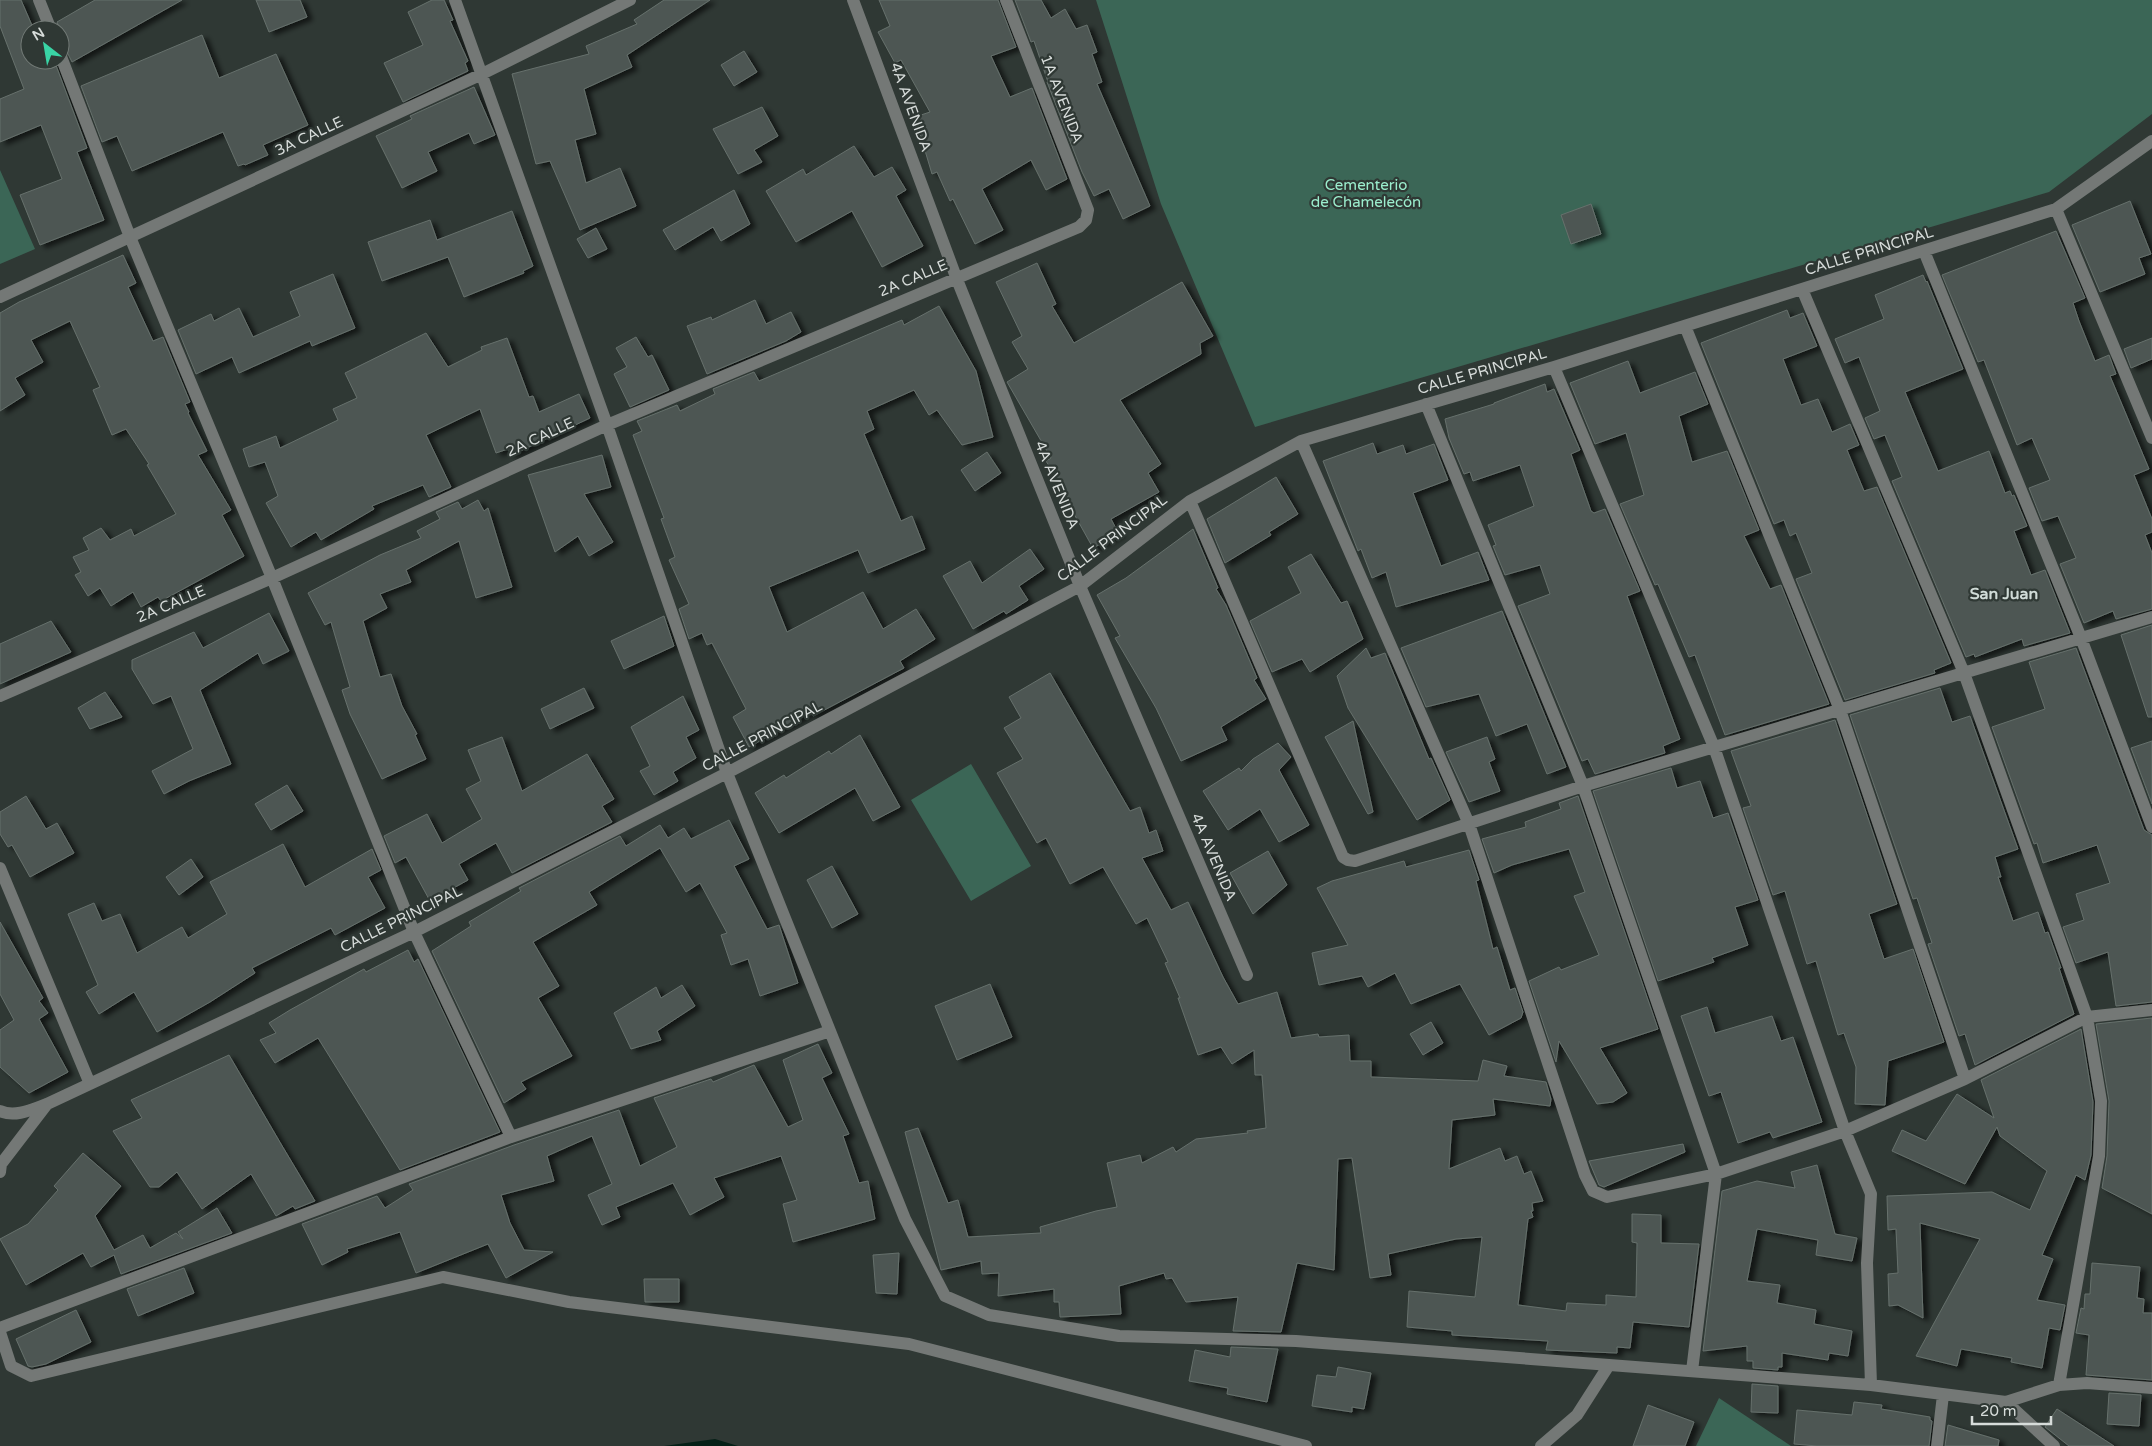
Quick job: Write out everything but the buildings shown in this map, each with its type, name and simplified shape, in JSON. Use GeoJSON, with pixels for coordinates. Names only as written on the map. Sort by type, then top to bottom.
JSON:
{"type":"FeatureCollection","features":[{"type":"Feature","properties":{"kind":"street"},"geometry":{"type":"LineString","coordinates":[[39,0],[47,20]]}},
{"type":"Feature","properties":{"kind":"street"},"geometry":{"type":"LineString","coordinates":[[455,0],[727,773],[905,1219],[945,1296],[988,1315],[1119,1336],[1296,1341],[1871,1385],[2006,1402],[2059,1384],[2087,1383],[2152,1388]]}},
{"type":"Feature","properties":{"kind":"street","name":"3A CALLE"},"geometry":{"type":"LineString","coordinates":[[0,297],[482,74],[630,0]]}},
{"type":"Feature","properties":{"kind":"street","name":"4A AVENIDA"},"geometry":{"type":"LineString","coordinates":[[854,0],[956,277],[1080,586],[1247,975]]}},
{"type":"Feature","properties":{"kind":"street","name":"1A AVENIDA"},"geometry":{"type":"LineString","coordinates":[[1006,0],[1088,210]]}},
{"type":"Feature","properties":{"kind":"street"},"geometry":{"type":"LineString","coordinates":[[66,70],[130,236],[272,578],[414,932],[511,1137]]}},
{"type":"Feature","properties":{"kind":"street","name":"CALLE PRINCIPAL"},"geometry":{"type":"LineString","coordinates":[[47,1104],[414,932],[727,773],[1080,586],[1190,500],[1301,441],[1554,367],[2056,209],[2152,141]]}},
{"type":"Feature","properties":{"kind":"street"},"geometry":{"type":"LineString","coordinates":[[2056,209],[2152,438]]}},
{"type":"Feature","properties":{"kind":"street","name":"2A CALLE"},"geometry":{"type":"LineString","coordinates":[[0,696],[272,578],[606,425],[1079,227],[1086,220],[1088,210]]}},
{"type":"Feature","properties":{"kind":"street"},"geometry":{"type":"LineString","coordinates":[[1924,251],[2081,638],[2152,827]]}},
{"type":"Feature","properties":{"kind":"street"},"geometry":{"type":"LineString","coordinates":[[1802,289],[1964,673],[2087,1017],[2101,1101],[2098,1156],[2059,1384]]}},
{"type":"Feature","properties":{"kind":"street"},"geometry":{"type":"LineString","coordinates":[[1685,326],[1840,710],[1965,1079]]}},
{"type":"Feature","properties":{"kind":"street"},"geometry":{"type":"LineString","coordinates":[[1554,367],[1714,747],[1845,1130],[1871,1194],[1867,1263],[1871,1385]]}},
{"type":"Feature","properties":{"kind":"street"},"geometry":{"type":"LineString","coordinates":[[1426,404],[1583,786],[1716,1174],[1692,1371]]}},
{"type":"Feature","properties":{"kind":"street"},"geometry":{"type":"LineString","coordinates":[[1301,441],[1469,824],[1585,1175],[1593,1191],[1607,1197],[1716,1174],[1845,1130],[1965,1079],[2087,1017],[2152,1010]]}},
{"type":"Feature","properties":{"kind":"street"},"geometry":{"type":"LineString","coordinates":[[1190,500],[1343,857],[1355,861],[1583,786],[2152,617]]}},
{"type":"Feature","properties":{"kind":"street"},"geometry":{"type":"LineString","coordinates":[[0,868],[90,1084]]}},
{"type":"Feature","properties":{"kind":"street"},"geometry":{"type":"LineString","coordinates":[[0,1328],[511,1137],[830,1031]]}},
{"type":"Feature","properties":{"kind":"street"},"geometry":{"type":"LineString","coordinates":[[0,1111],[5,1114],[24,1112],[47,1104]]}},
{"type":"Feature","properties":{"kind":"street"},"geometry":{"type":"LineString","coordinates":[[0,1164],[47,1104]]}},
{"type":"Feature","properties":{"kind":"street"},"geometry":{"type":"LineString","coordinates":[[0,1332],[11,1366],[31,1376],[443,1277],[569,1302],[909,1344],[1306,1446]]}},
{"type":"Feature","properties":{"kind":"street"},"geometry":{"type":"LineString","coordinates":[[1541,1446],[1577,1415],[1609,1365]]}},
{"type":"Feature","properties":{"kind":"street"},"geometry":{"type":"LineString","coordinates":[[1937,1446],[1944,1395]]}},
{"type":"Feature","properties":{"kind":"street"},"geometry":{"type":"LineString","coordinates":[[2006,1402],[2054,1446]]}},
{"type":"Feature","properties":{"kind":"green space","name":"Cementerio de Chamelecón"},"geometry":{"type":"Polygon","coordinates":[[[1096,0],[2152,0],[2152,114],[2049,192],[1255,427],[1161,204],[1096,0]]]}},
{"type":"Feature","properties":{"kind":"green space"},"geometry":{"type":"Polygon","coordinates":[[[0,170],[35,249],[0,264],[0,170]]]}},
{"type":"Feature","properties":{"kind":"green space"},"geometry":{"type":"Polygon","coordinates":[[[971,764],[1031,866],[971,901],[911,800],[971,764]]]}},
{"type":"Feature","properties":{"kind":"green space"},"geometry":{"type":"Polygon","coordinates":[[[1719,1398],[1791,1446],[1696,1446],[1719,1398]]]}},
{"type":"Feature","properties":{"kind":"shaded area"},"geometry":{"type":"Polygon","coordinates":[[[715,1439],[738,1446],[664,1446],[715,1439]]]}},
{"type":"Feature","properties":{"kind":"district","name":"San Juan"},"geometry":{"type":"Point","coordinates":[2004,594]}}]}
